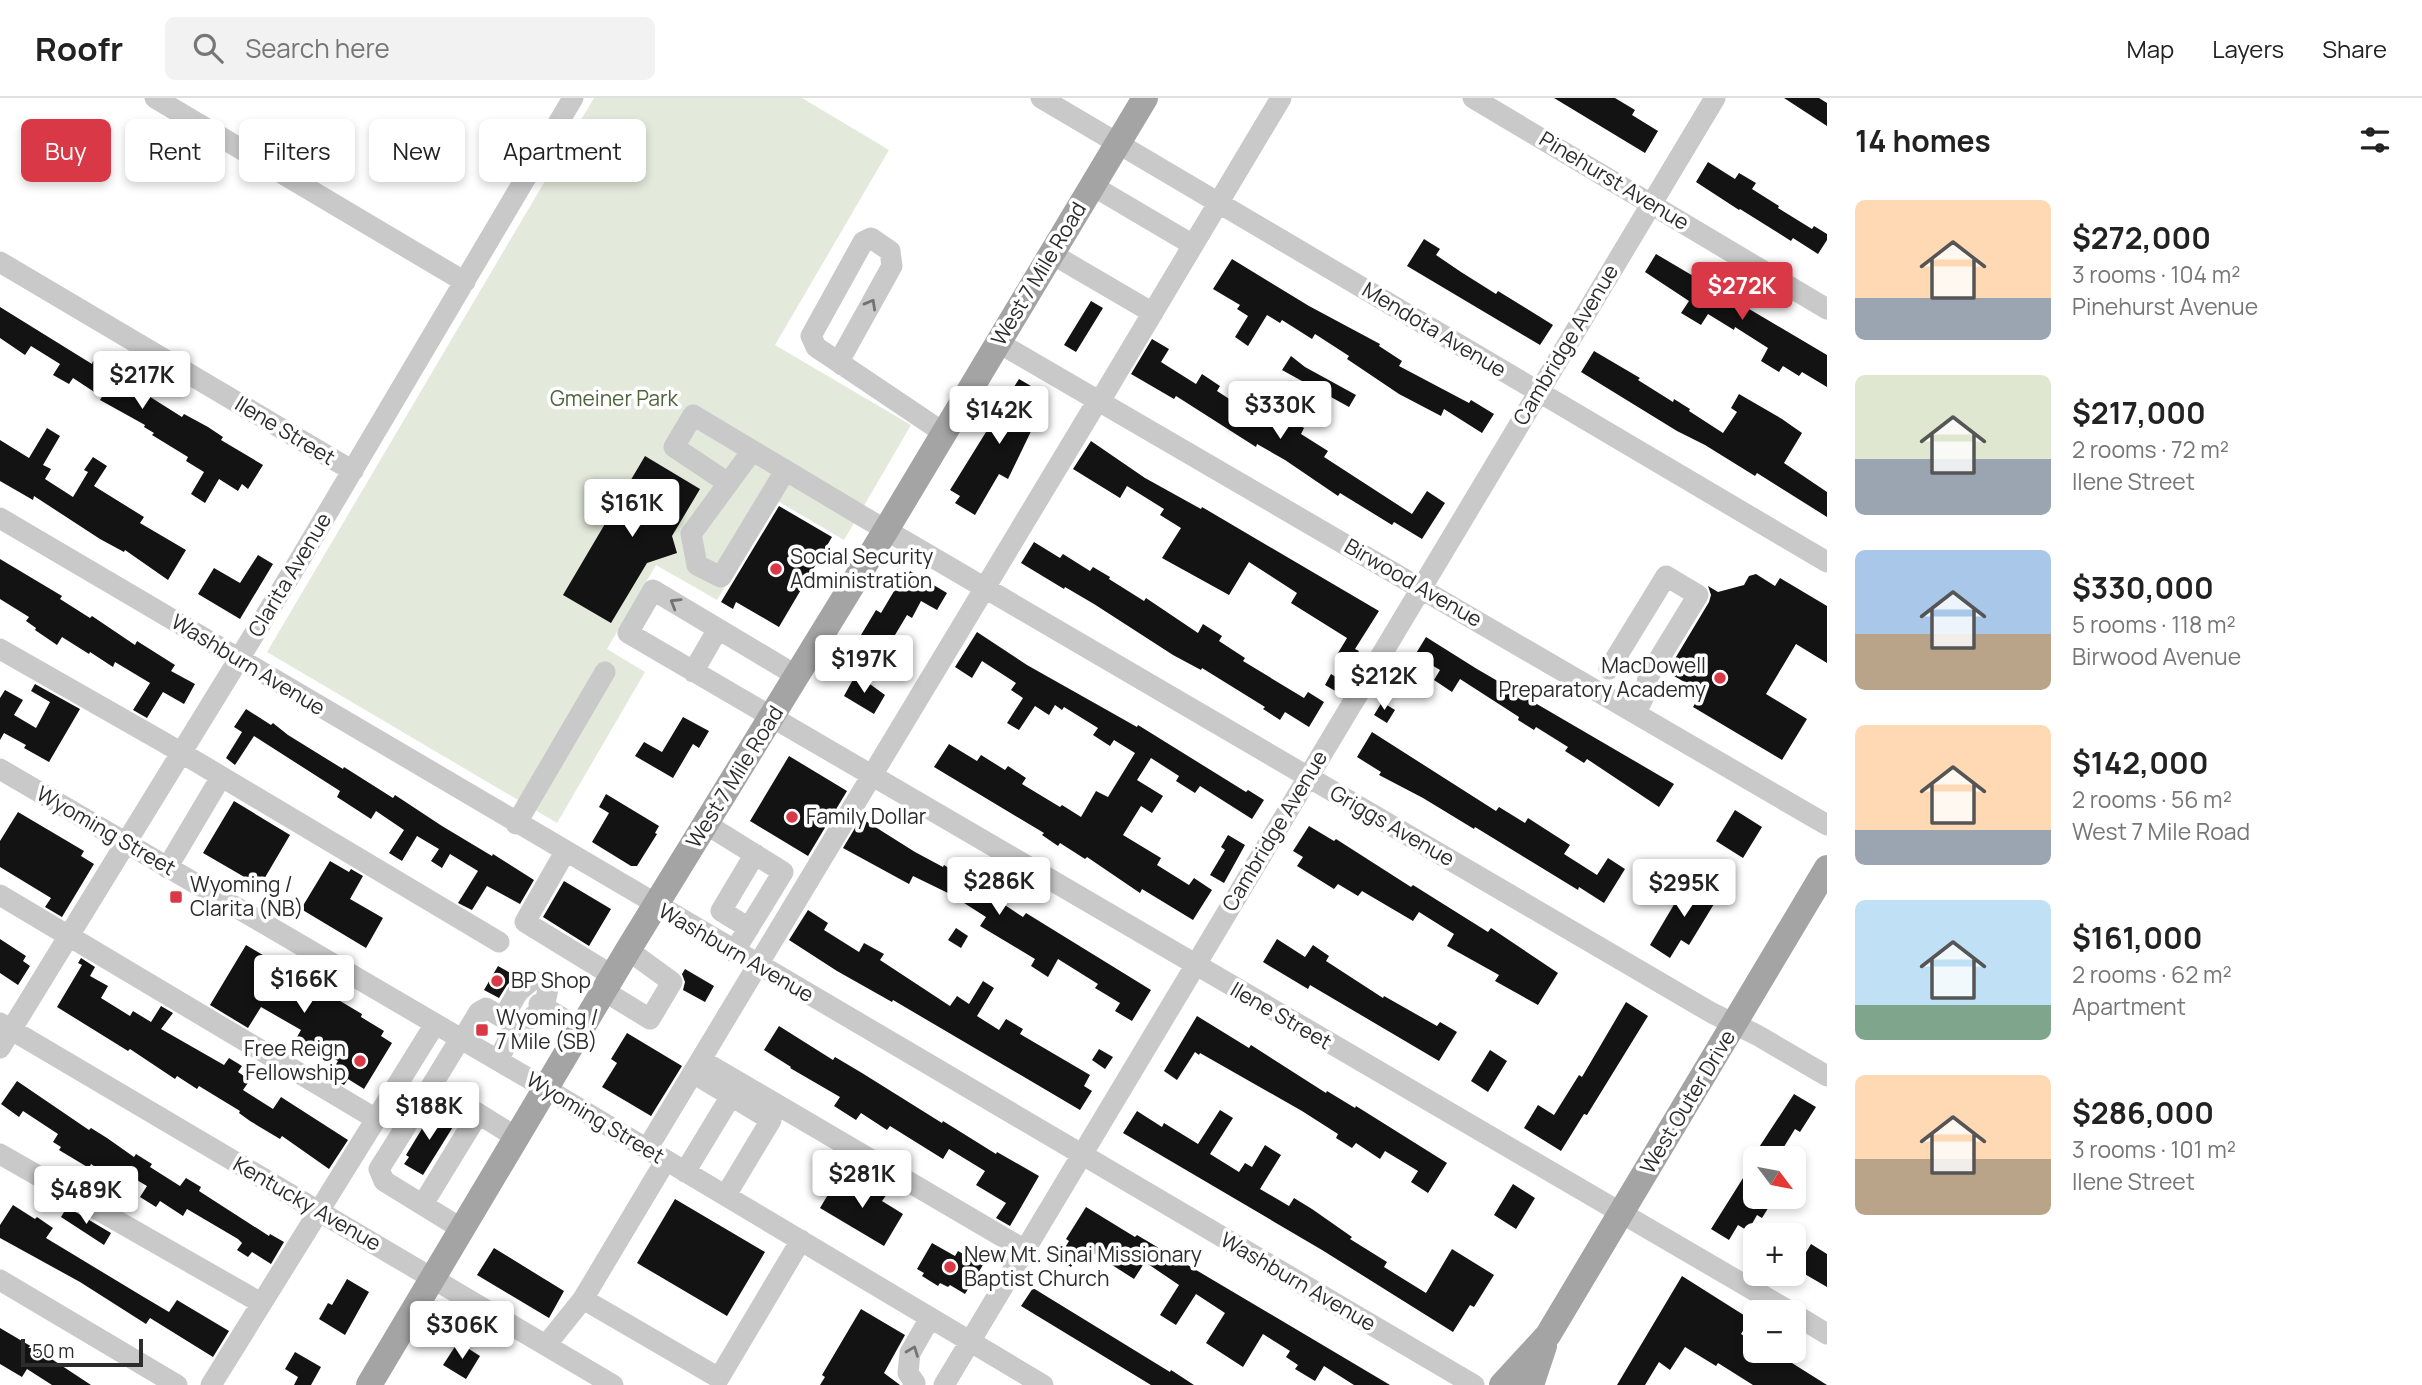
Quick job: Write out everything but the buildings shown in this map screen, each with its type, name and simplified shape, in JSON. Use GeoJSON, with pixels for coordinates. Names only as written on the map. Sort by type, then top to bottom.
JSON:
{"type":"FeatureCollection","features":[{"type":"Feature","properties":{"kind":"main road","name":"West 7 Mile Road"},"geometry":{"type":"LineString","coordinates":[[369,1385],[628,950],[886,530],[1145,98]]}},
{"type":"Feature","properties":{"kind":"main road","name":"West Outer Drive"},"geometry":{"type":"LineString","coordinates":[[1502,1385],[1548,1335],[1827,868]]}},
{"type":"Feature","properties":{"kind":"main road","name":"West Outer Drive"},"geometry":{"type":"LineString","coordinates":[[1531,1385],[1548,1335]]}},
{"type":"Feature","properties":{"kind":"street"},"geometry":{"type":"LineString","coordinates":[[155,98],[465,282]]}},
{"type":"Feature","properties":{"kind":"street","name":"Clarita Avenue"},"geometry":{"type":"LineString","coordinates":[[4,1034],[69,936],[182,754],[573,98]]}},
{"type":"Feature","properties":{"kind":"street","name":"Mendota Avenue"},"geometry":{"type":"LineString","coordinates":[[1041,98],[1827,562]]}},
{"type":"Feature","properties":{"kind":"street"},"geometry":{"type":"LineString","coordinates":[[647,1149],[1281,98]]}},
{"type":"Feature","properties":{"kind":"street","name":"Pinehurst Avenue"},"geometry":{"type":"LineString","coordinates":[[1473,98],[1827,309]]}},
{"type":"Feature","properties":{"kind":"street","name":"Cambridge Avenue"},"geometry":{"type":"LineString","coordinates":[[944,1385],[1715,98]]}},
{"type":"Feature","properties":{"kind":"street"},"geometry":{"type":"LineString","coordinates":[[1093,186],[1194,245]]}},
{"type":"Feature","properties":{"kind":"street"},"geometry":{"type":"LineString","coordinates":[[842,365],[842,356],[892,266],[890,251],[871,238],[863,242],[811,336],[816,347],[842,365],[944,433]]}},
{"type":"Feature","properties":{"kind":"street"},"geometry":{"type":"LineString","coordinates":[[1052,254],[1153,313]]}},
{"type":"Feature","properties":{"kind":"street","name":"Ilene Street"},"geometry":{"type":"LineString","coordinates":[[0,262],[353,471]]}},
{"type":"Feature","properties":{"kind":"street","name":"Birwood Avenue"},"geometry":{"type":"LineString","coordinates":[[999,343],[1827,825]]}},
{"type":"Feature","properties":{"kind":"street","name":"Griggs Avenue"},"geometry":{"type":"LineString","coordinates":[[728,483],[674,447],[693,415],[1308,777],[1827,1076]]}},
{"type":"Feature","properties":{"kind":"street"},"geometry":{"type":"LineString","coordinates":[[752,451],[691,534],[697,565],[721,576],[785,471]]}},
{"type":"Feature","properties":{"kind":"street","name":"Washburn Avenue"},"geometry":{"type":"LineString","coordinates":[[0,518],[655,906],[1474,1385]]}},
{"type":"Feature","properties":{"kind":"street"},"geometry":{"type":"LineString","coordinates":[[1609,669],[1666,576],[1698,595],[1648,677],[1645,694],[1636,713]]}},
{"type":"Feature","properties":{"kind":"street","name":"Ilene Street"},"geometry":{"type":"LineString","coordinates":[[718,629],[653,590],[628,633],[1770,1300]]}},
{"type":"Feature","properties":{"kind":"street"},"geometry":{"type":"LineString","coordinates":[[693,672],[718,629],[797,676]]}},
{"type":"Feature","properties":{"kind":"street"},"geometry":{"type":"LineString","coordinates":[[0,649],[499,942]]}},
{"type":"Feature","properties":{"kind":"street"},"geometry":{"type":"LineString","coordinates":[[516,824],[606,672]]}},
{"type":"Feature","properties":{"kind":"street","name":"Wyoming Street"},"geometry":{"type":"LineString","coordinates":[[0,769],[498,1060],[1043,1385]]}},
{"type":"Feature","properties":{"kind":"street"},"geometry":{"type":"LineString","coordinates":[[167,868],[221,777]]}},
{"type":"Feature","properties":{"kind":"street"},"geometry":{"type":"LineString","coordinates":[[706,824],[783,872],[734,952]]}},
{"type":"Feature","properties":{"kind":"street"},"geometry":{"type":"LineString","coordinates":[[565,852],[525,922],[650,1019],[672,982],[628,950]]}},
{"type":"Feature","properties":{"kind":"street"},"geometry":{"type":"LineString","coordinates":[[749,928],[721,911],[755,855]]}},
{"type":"Feature","properties":{"kind":"street"},"geometry":{"type":"LineString","coordinates":[[0,894],[376,1119]]}},
{"type":"Feature","properties":{"kind":"street"},"geometry":{"type":"LineString","coordinates":[[463,1228],[384,1181],[379,1169],[483,1008],[528,1001],[581,1029]]}},
{"type":"Feature","properties":{"kind":"street"},"geometry":{"type":"LineString","coordinates":[[498,1060],[528,1001]]}},
{"type":"Feature","properties":{"kind":"street"},"geometry":{"type":"LineString","coordinates":[[211,1385],[435,1024]]}},
{"type":"Feature","properties":{"kind":"street","name":"Kentucky Avenue"},"geometry":{"type":"LineString","coordinates":[[4,1034],[319,1211],[614,1385]]}},
{"type":"Feature","properties":{"kind":"street"},"geometry":{"type":"LineString","coordinates":[[697,1066],[731,1096],[771,1120],[726,1195]]}},
{"type":"Feature","properties":{"kind":"street"},"geometry":{"type":"LineString","coordinates":[[697,1066],[1025,1250]]}},
{"type":"Feature","properties":{"kind":"street"},"geometry":{"type":"LineString","coordinates":[[432,1085],[516,1137]]}},
{"type":"Feature","properties":{"kind":"street"},"geometry":{"type":"LineString","coordinates":[[685,1172],[731,1096]]}},
{"type":"Feature","properties":{"kind":"street"},"geometry":{"type":"LineString","coordinates":[[422,1204],[478,1114]]}},
{"type":"Feature","properties":{"kind":"street"},"geometry":{"type":"LineString","coordinates":[[0,1154],[261,1303]]}},
{"type":"Feature","properties":{"kind":"street"},"geometry":{"type":"LineString","coordinates":[[546,1345],[583,1299],[666,1160]]}},
{"type":"Feature","properties":{"kind":"street"},"geometry":{"type":"LineString","coordinates":[[583,1299],[719,1378],[801,1240]]}},
{"type":"Feature","properties":{"kind":"street"},"geometry":{"type":"LineString","coordinates":[[0,1280],[177,1385]]}},
{"type":"Feature","properties":{"kind":"street"},"geometry":{"type":"LineString","coordinates":[[914,1385],[915,1382],[908,1373],[910,1353],[930,1318]]}},
{"type":"Feature","properties":{"kind":"street","name":"Ilene Street"},"geometry":{"type":"LineString","coordinates":[[1806,1321],[1827,1334]]}},
{"type":"Feature","properties":{"kind":"green space","name":"Gmeiner Park"},"geometry":{"type":"Polygon","coordinates":[[[594,98],[802,98],[889,150],[775,345],[911,425],[844,540],[776,500],[717,600],[656,565],[607,649],[645,672],[557,823],[267,652],[544,182],[646,182],[646,119],[582,119],[594,98]]]}},
{"type":"Feature","properties":{"kind":"place","name":"Social Security Administration"},"geometry":{"type":"Point","coordinates":[776,569]}},
{"type":"Feature","properties":{"kind":"place","name":"MacDowell Preparatory Academy"},"geometry":{"type":"Point","coordinates":[1720,678]}},
{"type":"Feature","properties":{"kind":"place","name":"Family Dollar"},"geometry":{"type":"Point","coordinates":[792,817]}},
{"type":"Feature","properties":{"kind":"place","name":"Wyoming / Clarita (NB)"},"geometry":{"type":"Point","coordinates":[176,897]}},
{"type":"Feature","properties":{"kind":"place","name":"BP Shop"},"geometry":{"type":"Point","coordinates":[497,981]}},
{"type":"Feature","properties":{"kind":"place","name":"Wyoming / 7 Mile (SB)"},"geometry":{"type":"Point","coordinates":[482,1030]}},
{"type":"Feature","properties":{"kind":"place","name":"Free Reign Fellowship"},"geometry":{"type":"Point","coordinates":[360,1061]}},
{"type":"Feature","properties":{"kind":"place","name":"New Mt. Sinai Missionary Baptist Church"},"geometry":{"type":"Point","coordinates":[950,1267]}}]}
